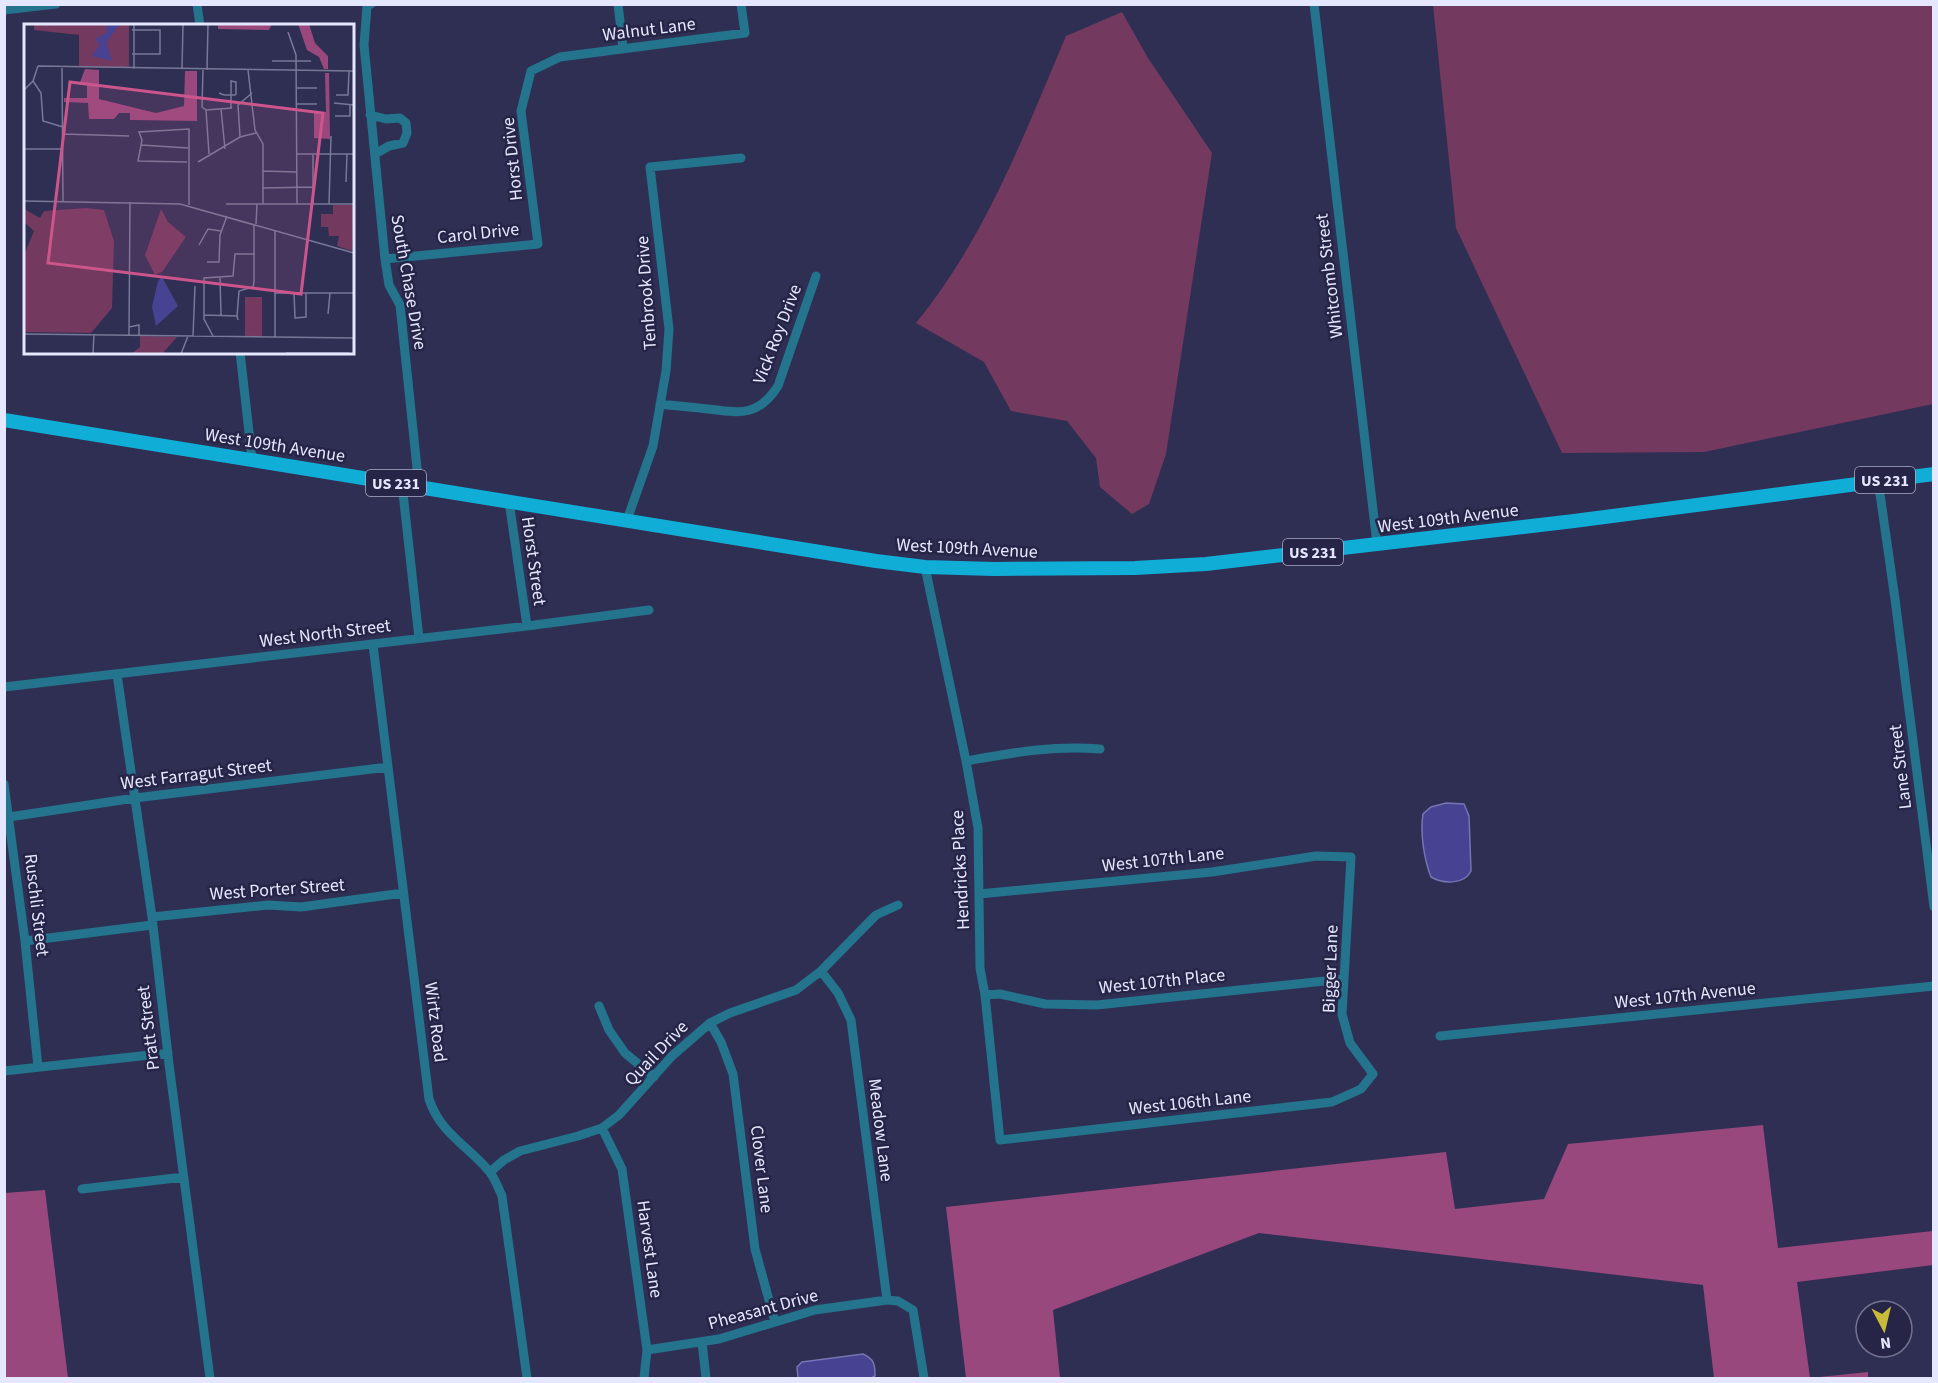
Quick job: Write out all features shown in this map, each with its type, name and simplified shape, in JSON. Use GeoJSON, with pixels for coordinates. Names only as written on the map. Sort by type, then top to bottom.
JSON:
{"type":"FeatureCollection","features":[{"type":"Feature","properties":{"kind":"main road","name":"West 109th Avenue"},"geometry":{"type":"LineString","coordinates":[[4,420],[838,555],[925,567],[1041,570],[1206,564],[1574,521],[1934,474]]}},
{"type":"Feature","properties":{"kind":"street"},"geometry":{"type":"LineString","coordinates":[[4,10],[56,4]]}},
{"type":"Feature","properties":{"kind":"street"},"geometry":{"type":"LineString","coordinates":[[197,4],[200,24]]}},
{"type":"Feature","properties":{"kind":"street","name":"South Chase Drive"},"geometry":{"type":"LineString","coordinates":[[371,4],[367,6],[364,45],[370,115],[389,285],[400,305],[420,487]]}},
{"type":"Feature","properties":{"kind":"street"},"geometry":{"type":"LineString","coordinates":[[618,4],[623,48]]}},
{"type":"Feature","properties":{"kind":"street","name":"Walnut Lane"},"geometry":{"type":"LineString","coordinates":[[531,71],[560,57],[745,33],[741,4]]}},
{"type":"Feature","properties":{"kind":"street","name":"Whitcomb Street"},"geometry":{"type":"LineString","coordinates":[[1314,4],[1377,544]]}},
{"type":"Feature","properties":{"kind":"street","name":"Horst Drive"},"geometry":{"type":"LineString","coordinates":[[531,71],[521,111],[538,244]]}},
{"type":"Feature","properties":{"kind":"street"},"geometry":{"type":"LineString","coordinates":[[370,115],[387,119],[400,118],[406,123],[407,133],[403,143],[389,146],[375,154]]}},
{"type":"Feature","properties":{"kind":"street","name":"Tenbrook Drive"},"geometry":{"type":"LineString","coordinates":[[627,520],[653,446],[666,371],[669,329],[650,167],[741,158]]}},
{"type":"Feature","properties":{"kind":"street","name":"Carol Drive"},"geometry":{"type":"LineString","coordinates":[[385,259],[538,244]]}},
{"type":"Feature","properties":{"kind":"street","name":"Vick Roy Drive"},"geometry":{"type":"LineString","coordinates":[[660,404],[740,413],[764,403],[778,386],[816,276]]}},
{"type":"Feature","properties":{"kind":"street"},"geometry":{"type":"LineString","coordinates":[[240,354],[252,459]]}},
{"type":"Feature","properties":{"kind":"street","name":"Lane Street"},"geometry":{"type":"LineString","coordinates":[[1878,480],[1934,907]]}},
{"type":"Feature","properties":{"kind":"street"},"geometry":{"type":"LineString","coordinates":[[402,484],[419,638]]}},
{"type":"Feature","properties":{"kind":"street","name":"Horst Street"},"geometry":{"type":"LineString","coordinates":[[509,501],[527,626]]}},
{"type":"Feature","properties":{"kind":"street","name":"Hendricks Place"},"geometry":{"type":"LineString","coordinates":[[925,567],[978,828],[980,968],[985,995],[1000,1140]]}},
{"type":"Feature","properties":{"kind":"street","name":"West North Street"},"geometry":{"type":"LineString","coordinates":[[4,687],[372,645],[649,610]]}},
{"type":"Feature","properties":{"kind":"street","name":"Wirtz Road"},"geometry":{"type":"LineString","coordinates":[[372,645],[429,1099],[442,1126],[490,1172],[502,1196],[527,1378]]}},
{"type":"Feature","properties":{"kind":"street","name":"Pratt Street"},"geometry":{"type":"LineString","coordinates":[[117,674],[152,921],[210,1378]]}},
{"type":"Feature","properties":{"kind":"street"},"geometry":{"type":"LineString","coordinates":[[966,761],[1029,750],[1077,747],[1100,749]]}},
{"type":"Feature","properties":{"kind":"street","name":"West Farragut Street"},"geometry":{"type":"LineString","coordinates":[[9,817],[135,798],[388,767]]}},
{"type":"Feature","properties":{"kind":"street","name":"Ruschli Street"},"geometry":{"type":"LineString","coordinates":[[4,784],[25,941],[38,1066]]}},
{"type":"Feature","properties":{"kind":"street","name":"West 107th Lane"},"geometry":{"type":"LineString","coordinates":[[979,894],[1212,872],[1316,856],[1351,857]]}},
{"type":"Feature","properties":{"kind":"street","name":"Bigger Lane"},"geometry":{"type":"LineString","coordinates":[[1351,857],[1342,1014],[1350,1043],[1373,1074]]}},
{"type":"Feature","properties":{"kind":"street","name":"West Porter Street"},"geometry":{"type":"LineString","coordinates":[[25,941],[268,905],[300,907],[404,893]]}},
{"type":"Feature","properties":{"kind":"street","name":"Quail Drive"},"geometry":{"type":"LineString","coordinates":[[490,1172],[504,1160],[520,1151],[602,1128],[619,1115],[691,1038],[710,1023],[730,1013],[796,990],[821,971],[876,915],[898,905]]}},
{"type":"Feature","properties":{"kind":"street","name":"Meadow Lane"},"geometry":{"type":"LineString","coordinates":[[821,971],[838,993],[851,1020],[887,1300]]}},
{"type":"Feature","properties":{"kind":"street","name":"West 107th Place"},"geometry":{"type":"LineString","coordinates":[[985,995],[1000,994],[1045,1004],[1097,1005],[1344,979]]}},
{"type":"Feature","properties":{"kind":"street","name":"West 107th Avenue"},"geometry":{"type":"LineString","coordinates":[[1440,1036],[1934,986]]}},
{"type":"Feature","properties":{"kind":"street"},"geometry":{"type":"LineString","coordinates":[[599,1006],[609,1030],[625,1053],[654,1077]]}},
{"type":"Feature","properties":{"kind":"street","name":"Clover Lane"},"geometry":{"type":"LineString","coordinates":[[710,1023],[721,1042],[733,1074],[755,1249],[775,1322]]}},
{"type":"Feature","properties":{"kind":"street"},"geometry":{"type":"LineString","coordinates":[[4,1071],[168,1053]]}},
{"type":"Feature","properties":{"kind":"street","name":"West 106th Lane"},"geometry":{"type":"LineString","coordinates":[[1000,1140],[1332,1102],[1361,1089],[1373,1074]]}},
{"type":"Feature","properties":{"kind":"street","name":"Harvest Lane"},"geometry":{"type":"LineString","coordinates":[[602,1128],[622,1169],[647,1350],[644,1378]]}},
{"type":"Feature","properties":{"kind":"street"},"geometry":{"type":"LineString","coordinates":[[82,1189],[184,1177]]}},
{"type":"Feature","properties":{"kind":"street"},"geometry":{"type":"LineString","coordinates":[[887,1300],[906,1304],[913,1310],[924,1378]]}},
{"type":"Feature","properties":{"kind":"street","name":"Pheasant Drive"},"geometry":{"type":"LineString","coordinates":[[647,1350],[719,1339],[815,1310],[887,1300]]}},
{"type":"Feature","properties":{"kind":"street"},"geometry":{"type":"LineString","coordinates":[[702,1342],[706,1378]]}},
{"type":"Feature","properties":{"kind":"shaded area"},"geometry":{"type":"Polygon","coordinates":[[[1433,5],[1933,5],[1933,404],[1704,452],[1562,453],[1456,228],[1433,5]]]}},
{"type":"Feature","properties":{"kind":"shaded area"},"geometry":{"type":"Polygon","coordinates":[[[1122,12],[1148,58],[1212,153],[1166,454],[1149,504],[1132,514],[1100,487],[1096,458],[1067,421],[1011,411],[984,362],[916,323],[941,291],[983,221],[1018,148],[1066,36],[1122,12]]]}},
{"type":"Feature","properties":{"kind":"shaded area"},"geometry":{"type":"Polygon","coordinates":[[[1446,803],[1464,804],[1469,816],[1471,871],[1468,876],[1453,882],[1431,877],[1422,838],[1423,814],[1431,807],[1446,803]]]}},
{"type":"Feature","properties":{"kind":"shaded area"},"geometry":{"type":"Polygon","coordinates":[[[1763,1125],[1778,1248],[1933,1231],[1933,1265],[1797,1282],[1810,1378],[1714,1378],[1703,1285],[1259,1233],[1053,1310],[1060,1378],[966,1378],[946,1207],[1446,1152],[1455,1209],[1544,1199],[1568,1144],[1763,1125]]]}},
{"type":"Feature","properties":{"kind":"shaded area"},"geometry":{"type":"Polygon","coordinates":[[[45,1190],[68,1378],[5,1378],[5,1193],[45,1190]]]}},
{"type":"Feature","properties":{"kind":"shaded area"},"geometry":{"type":"Polygon","coordinates":[[[863,1354],[872,1360],[874,1365],[875,1376],[871,1378],[798,1378],[797,1367],[802,1362],[863,1354]]]}},
{"type":"Feature","properties":{"kind":"shaded area"},"geometry":{"type":"Polygon","coordinates":[[[1868,1372],[1868,1378],[1810,1378],[1868,1372]]]}}]}
